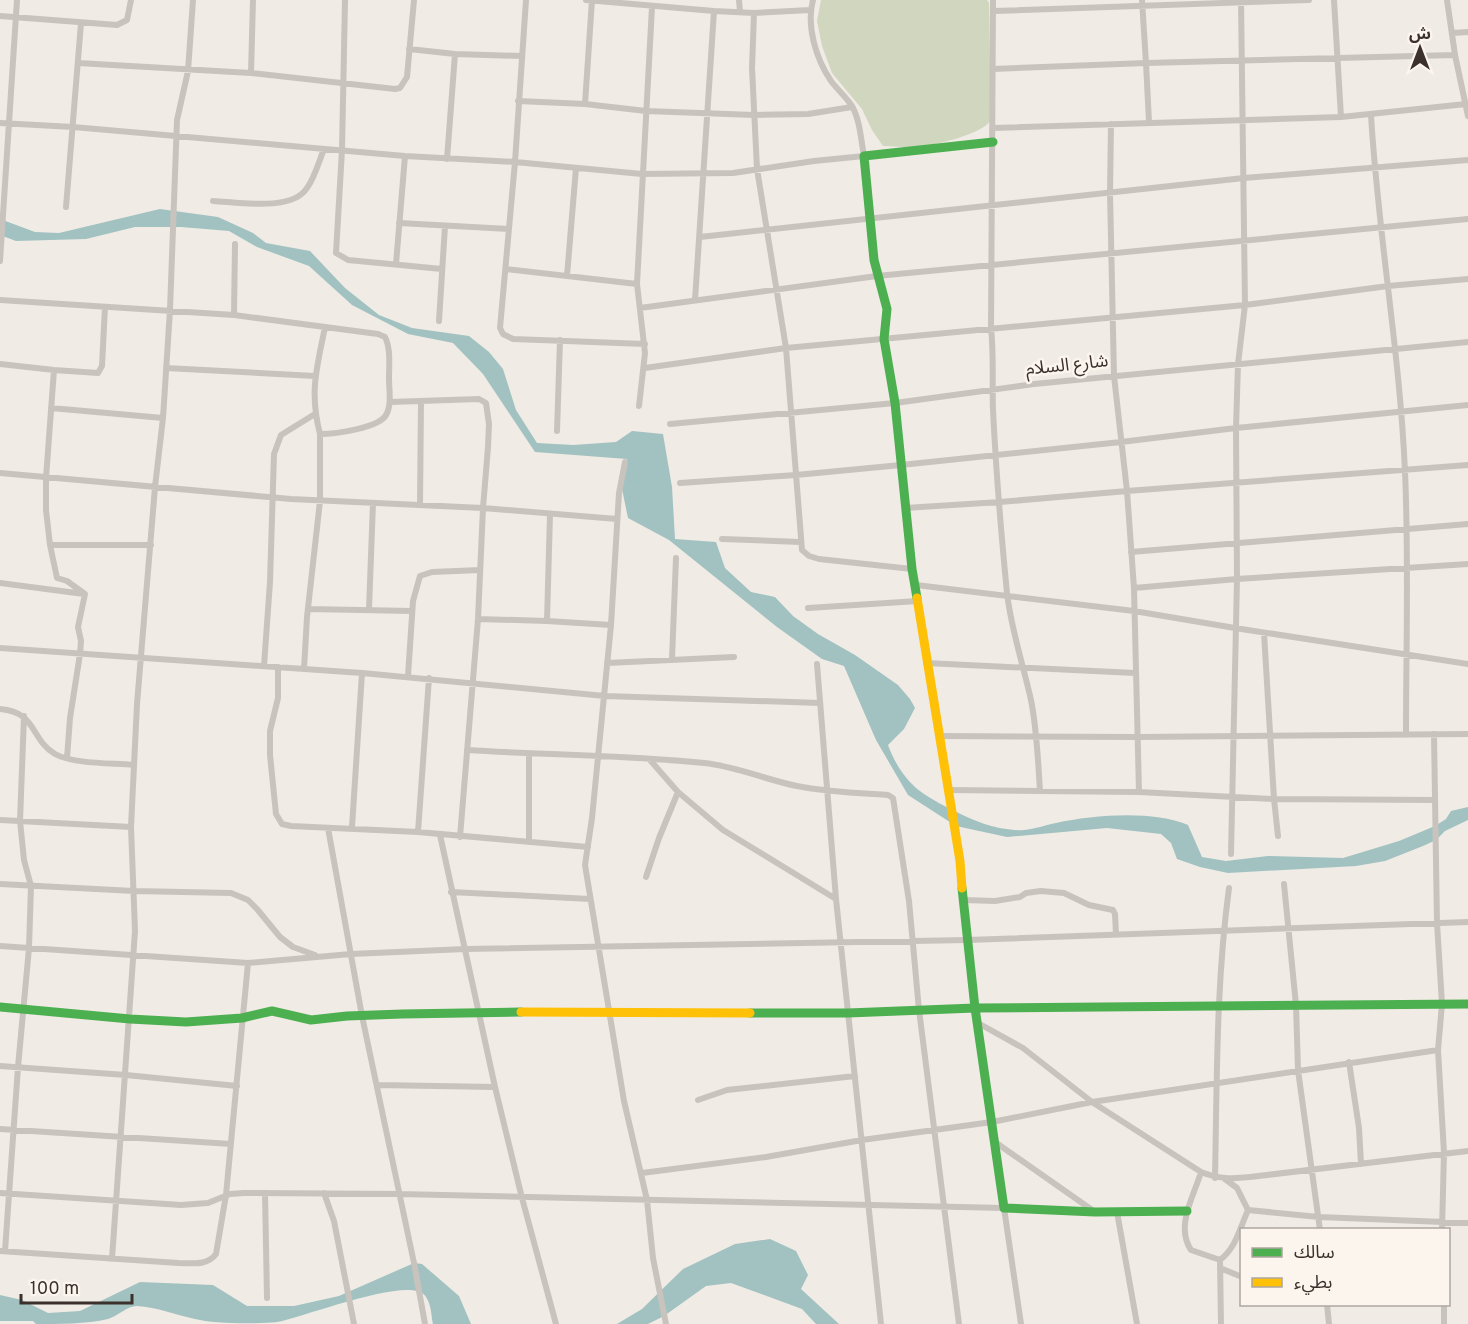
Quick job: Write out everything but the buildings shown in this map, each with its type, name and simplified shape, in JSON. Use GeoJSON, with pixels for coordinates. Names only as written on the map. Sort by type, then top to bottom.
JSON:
{"type":"FeatureCollection","features":[{"type":"Feature","properties":{"kind":"street"},"geometry":{"type":"LineString","coordinates":[[0,261],[17,0]]}},
{"type":"Feature","properties":{"kind":"street"},"geometry":{"type":"LineString","coordinates":[[0,16],[117,26],[127,20],[130,0]]}},
{"type":"Feature","properties":{"kind":"street"},"geometry":{"type":"LineString","coordinates":[[111,1259],[134,956],[135,891],[131,827],[133,765],[155,487],[163,418],[170,310],[176,136],[179,104],[186,87],[188,71],[193,0]]}},
{"type":"Feature","properties":{"kind":"street"},"geometry":{"type":"LineString","coordinates":[[251,73],[253,0]]}},
{"type":"Feature","properties":{"kind":"street"},"geometry":{"type":"LineString","coordinates":[[345,0],[342,150],[336,253],[348,260],[442,269]]}},
{"type":"Feature","properties":{"kind":"street"},"geometry":{"type":"LineString","coordinates":[[78,63],[251,73],[344,82],[388,89],[400,88],[407,77],[414,0]]}},
{"type":"Feature","properties":{"kind":"street"},"geometry":{"type":"LineString","coordinates":[[526,0],[515,162],[500,328],[503,334],[513,339],[645,344]]}},
{"type":"Feature","properties":{"kind":"street"},"geometry":{"type":"LineString","coordinates":[[586,0],[714,12],[754,13],[810,9]]}},
{"type":"Feature","properties":{"kind":"street"},"geometry":{"type":"LineString","coordinates":[[585,104],[592,0]]}},
{"type":"Feature","properties":{"kind":"street"},"geometry":{"type":"LineString","coordinates":[[739,0],[740,12]]}},
{"type":"Feature","properties":{"kind":"street"},"geometry":{"type":"LineString","coordinates":[[813,0],[810,9],[813,40],[830,79],[852,107],[859,125],[864,156],[877,276],[886,298],[884,339],[895,402],[912,569],[960,861],[975,1008],[1021,1324]]}},
{"type":"Feature","properties":{"kind":"street"},"geometry":{"type":"LineString","coordinates":[[993,0],[990,265],[995,455],[1007,594],[1014,633],[1024,668],[1036,736],[1040,791]]}},
{"type":"Feature","properties":{"kind":"street"},"geometry":{"type":"LineString","coordinates":[[994,11],[1142,3],[1309,0]]}},
{"type":"Feature","properties":{"kind":"street"},"geometry":{"type":"LineString","coordinates":[[1334,0],[1341,117]]}},
{"type":"Feature","properties":{"kind":"street"},"geometry":{"type":"LineString","coordinates":[[1448,0],[1455,56],[1466,94],[1468,116]]}},
{"type":"Feature","properties":{"kind":"street"},"geometry":{"type":"LineString","coordinates":[[1231,854],[1237,579],[1236,428],[1238,364],[1245,305],[1241,1]]}},
{"type":"Feature","properties":{"kind":"street"},"geometry":{"type":"LineString","coordinates":[[1142,3],[1149,122]]}},
{"type":"Feature","properties":{"kind":"street"},"geometry":{"type":"LineString","coordinates":[[639,406],[645,368],[645,344],[637,284],[652,7]]}},
{"type":"Feature","properties":{"kind":"street"},"geometry":{"type":"LineString","coordinates":[[695,300],[714,12]]}},
{"type":"Feature","properties":{"kind":"street"},"geometry":{"type":"LineString","coordinates":[[754,13],[752,68],[756,170],[786,348],[800,542],[805,554],[819,559],[912,569]]}},
{"type":"Feature","properties":{"kind":"street"},"geometry":{"type":"LineString","coordinates":[[66,207],[81,23]]}},
{"type":"Feature","properties":{"kind":"street"},"geometry":{"type":"LineString","coordinates":[[1452,33],[1468,32]]}},
{"type":"Feature","properties":{"kind":"street"},"geometry":{"type":"LineString","coordinates":[[410,49],[455,54],[521,56]]}},
{"type":"Feature","properties":{"kind":"street"},"geometry":{"type":"LineString","coordinates":[[447,159],[455,54]]}},
{"type":"Feature","properties":{"kind":"street"},"geometry":{"type":"LineString","coordinates":[[993,69],[1337,57],[1455,56]]}},
{"type":"Feature","properties":{"kind":"street"},"geometry":{"type":"LineString","coordinates":[[518,101],[585,104],[645,111],[754,115],[808,114],[852,107]]}},
{"type":"Feature","properties":{"kind":"street"},"geometry":{"type":"LineString","coordinates":[[993,128],[1341,117],[1466,104]]}},
{"type":"Feature","properties":{"kind":"street"},"geometry":{"type":"LineString","coordinates":[[1371,115],[1374,169],[1388,286],[1405,471],[1406,735]]}},
{"type":"Feature","properties":{"kind":"street"},"geometry":{"type":"LineString","coordinates":[[0,123],[73,127],[405,156],[515,162],[642,174],[704,175],[993,142]]}},
{"type":"Feature","properties":{"kind":"street"},"geometry":{"type":"LineString","coordinates":[[1111,124],[1110,193],[1114,376],[1127,491],[1134,588],[1139,792]]}},
{"type":"Feature","properties":{"kind":"street"},"geometry":{"type":"LineString","coordinates":[[213,201],[275,203],[296,198],[308,188],[324,149]]}},
{"type":"Feature","properties":{"kind":"street"},"geometry":{"type":"LineString","coordinates":[[396,264],[405,156]]}},
{"type":"Feature","properties":{"kind":"street"},"geometry":{"type":"LineString","coordinates":[[700,237],[1244,178],[1468,160]]}},
{"type":"Feature","properties":{"kind":"street"},"geometry":{"type":"LineString","coordinates":[[567,276],[576,168]]}},
{"type":"Feature","properties":{"kind":"street"},"geometry":{"type":"LineString","coordinates":[[640,308],[877,276],[1468,219]]}},
{"type":"Feature","properties":{"kind":"street"},"geometry":{"type":"LineString","coordinates":[[399,223],[509,229]]}},
{"type":"Feature","properties":{"kind":"street"},"geometry":{"type":"LineString","coordinates":[[439,321],[445,226]]}},
{"type":"Feature","properties":{"kind":"street"},"geometry":{"type":"LineString","coordinates":[[234,315],[235,244]]}},
{"type":"Feature","properties":{"kind":"street"},"geometry":{"type":"LineString","coordinates":[[506,269],[637,284]]}},
{"type":"Feature","properties":{"kind":"street"},"geometry":{"type":"LineString","coordinates":[[645,368],[786,348],[1245,305],[1388,286],[1468,279]]}},
{"type":"Feature","properties":{"kind":"street"},"geometry":{"type":"LineString","coordinates":[[0,300],[234,315],[385,337],[389,356],[390,402],[386,415],[379,421],[340,433],[320,434]]}},
{"type":"Feature","properties":{"kind":"street"},"geometry":{"type":"LineString","coordinates":[[0,364],[95,374],[100,371],[105,306]]}},
{"type":"Feature","properties":{"kind":"street"},"geometry":{"type":"LineString","coordinates":[[304,669],[320,501],[320,434],[315,414],[315,376],[325,327]]}},
{"type":"Feature","properties":{"kind":"street"},"geometry":{"type":"LineString","coordinates":[[557,431],[560,340]]}},
{"type":"Feature","properties":{"kind":"street","name":"شارع السلام"},"geometry":{"type":"LineString","coordinates":[[670,424],[895,402],[1034,384],[1468,342]]}},
{"type":"Feature","properties":{"kind":"street"},"geometry":{"type":"LineString","coordinates":[[166,368],[315,376]]}},
{"type":"Feature","properties":{"kind":"street"},"geometry":{"type":"LineString","coordinates":[[54,370],[46,478],[46,510],[50,545],[57,578],[67,581],[85,594]]}},
{"type":"Feature","properties":{"kind":"street"},"geometry":{"type":"LineString","coordinates":[[390,402],[479,399],[486,403],[489,424],[478,619],[460,837]]}},
{"type":"Feature","properties":{"kind":"street"},"geometry":{"type":"LineString","coordinates":[[420,505],[421,401]]}},
{"type":"Feature","properties":{"kind":"street"},"geometry":{"type":"LineString","coordinates":[[680,483],[901,465],[1468,405]]}},
{"type":"Feature","properties":{"kind":"street"},"geometry":{"type":"LineString","coordinates":[[51,408],[163,418]]}},
{"type":"Feature","properties":{"kind":"street"},"geometry":{"type":"LineString","coordinates":[[264,666],[270,582],[274,454],[278,440],[290,428],[315,414]]}},
{"type":"Feature","properties":{"kind":"street"},"geometry":{"type":"LineString","coordinates":[[626,462],[619,493],[611,625],[592,818],[585,865],[624,1101],[647,1200],[653,1258],[666,1324]]}},
{"type":"Feature","properties":{"kind":"street"},"geometry":{"type":"LineString","coordinates":[[905,508],[1468,465]]}},
{"type":"Feature","properties":{"kind":"street"},"geometry":{"type":"LineString","coordinates":[[0,473],[272,498],[483,508],[617,519]]}},
{"type":"Feature","properties":{"kind":"street"},"geometry":{"type":"LineString","coordinates":[[369,609],[373,503]]}},
{"type":"Feature","properties":{"kind":"street"},"geometry":{"type":"LineString","coordinates":[[547,621],[550,514]]}},
{"type":"Feature","properties":{"kind":"street"},"geometry":{"type":"LineString","coordinates":[[1131,552],[1468,524]]}},
{"type":"Feature","properties":{"kind":"street"},"geometry":{"type":"LineString","coordinates":[[722,539],[800,542]]}},
{"type":"Feature","properties":{"kind":"street"},"geometry":{"type":"LineString","coordinates":[[50,545],[151,545]]}},
{"type":"Feature","properties":{"kind":"street"},"geometry":{"type":"LineString","coordinates":[[672,659],[676,558]]}},
{"type":"Feature","properties":{"kind":"street"},"geometry":{"type":"LineString","coordinates":[[1134,588],[1468,564]]}},
{"type":"Feature","properties":{"kind":"street"},"geometry":{"type":"LineString","coordinates":[[408,676],[414,594],[420,576],[432,572],[480,570]]}},
{"type":"Feature","properties":{"kind":"street"},"geometry":{"type":"LineString","coordinates":[[0,583],[85,594]]}},
{"type":"Feature","properties":{"kind":"street"},"geometry":{"type":"LineString","coordinates":[[916,585],[1007,594],[1134,611],[1468,664]]}},
{"type":"Feature","properties":{"kind":"street"},"geometry":{"type":"LineString","coordinates":[[67,758],[70,718],[80,654],[81,641],[78,627],[85,594]]}},
{"type":"Feature","properties":{"kind":"street"},"geometry":{"type":"LineString","coordinates":[[808,608],[918,601]]}},
{"type":"Feature","properties":{"kind":"street"},"geometry":{"type":"LineString","coordinates":[[308,609],[412,611]]}},
{"type":"Feature","properties":{"kind":"street"},"geometry":{"type":"LineString","coordinates":[[478,619],[611,625]]}},
{"type":"Feature","properties":{"kind":"street"},"geometry":{"type":"LineString","coordinates":[[1264,633],[1269,735],[1278,836]]}},
{"type":"Feature","properties":{"kind":"street"},"geometry":{"type":"LineString","coordinates":[[0,648],[408,676],[604,696],[820,703]]}},
{"type":"Feature","properties":{"kind":"street"},"geometry":{"type":"LineString","coordinates":[[607,663],[734,657]]}},
{"type":"Feature","properties":{"kind":"street"},"geometry":{"type":"LineString","coordinates":[[926,663],[1135,673]]}},
{"type":"Feature","properties":{"kind":"street"},"geometry":{"type":"LineString","coordinates":[[817,664],[836,899],[881,1324]]}},
{"type":"Feature","properties":{"kind":"street"},"geometry":{"type":"LineString","coordinates":[[278,667],[278,698],[270,739],[276,814],[287,826],[352,827],[588,847]]}},
{"type":"Feature","properties":{"kind":"street"},"geometry":{"type":"LineString","coordinates":[[352,827],[362,673]]}},
{"type":"Feature","properties":{"kind":"street"},"geometry":{"type":"LineString","coordinates":[[418,832],[429,678]]}},
{"type":"Feature","properties":{"kind":"street"},"geometry":{"type":"LineString","coordinates":[[0,709],[24,716],[49,749],[67,758],[133,765]]}},
{"type":"Feature","properties":{"kind":"street"},"geometry":{"type":"LineString","coordinates":[[24,716],[20,821],[24,860],[31,886],[29,948],[18,1067],[10,1194],[3,1251],[178,1263],[207,1262],[216,1254],[226,1195],[248,963]]}},
{"type":"Feature","properties":{"kind":"street"},"geometry":{"type":"LineString","coordinates":[[1434,734],[1437,923],[1442,1004],[1438,1050],[1444,1153],[1442,1226]]}},
{"type":"Feature","properties":{"kind":"street"},"geometry":{"type":"LineString","coordinates":[[941,736],[1468,734]]}},
{"type":"Feature","properties":{"kind":"street"},"geometry":{"type":"LineString","coordinates":[[467,750],[598,755],[705,763],[778,782],[828,791],[888,795],[895,800],[909,901],[911,940],[933,1130],[959,1324]]}},
{"type":"Feature","properties":{"kind":"street"},"geometry":{"type":"LineString","coordinates":[[529,754],[529,842]]}},
{"type":"Feature","properties":{"kind":"street"},"geometry":{"type":"LineString","coordinates":[[650,760],[678,792],[732,836],[836,899]]}},
{"type":"Feature","properties":{"kind":"street"},"geometry":{"type":"LineString","coordinates":[[949,790],[1139,792],[1274,799],[1435,800]]}},
{"type":"Feature","properties":{"kind":"street"},"geometry":{"type":"LineString","coordinates":[[646,877],[678,792]]}},
{"type":"Feature","properties":{"kind":"street"},"geometry":{"type":"LineString","coordinates":[[0,820],[131,827]]}},
{"type":"Feature","properties":{"kind":"street"},"geometry":{"type":"LineString","coordinates":[[328,828],[362,1016],[425,1324]]}},
{"type":"Feature","properties":{"kind":"street"},"geometry":{"type":"LineString","coordinates":[[440,835],[495,1087],[556,1324]]}},
{"type":"Feature","properties":{"kind":"street"},"geometry":{"type":"LineString","coordinates":[[0,884],[237,894],[257,909],[280,937],[293,947],[318,957]]}},
{"type":"Feature","properties":{"kind":"street"},"geometry":{"type":"LineString","coordinates":[[1284,884],[1296,1005],[1298,1070],[1320,1228]]}},
{"type":"Feature","properties":{"kind":"street"},"geometry":{"type":"LineString","coordinates":[[1215,1178],[1218,1005],[1229,888]]}},
{"type":"Feature","properties":{"kind":"street"},"geometry":{"type":"LineString","coordinates":[[964,900],[995,901],[1041,891],[1064,894],[1089,905],[1113,910],[1116,934]]}},
{"type":"Feature","properties":{"kind":"street"},"geometry":{"type":"LineString","coordinates":[[451,892],[590,899]]}},
{"type":"Feature","properties":{"kind":"street"},"geometry":{"type":"LineString","coordinates":[[0,946],[248,963],[351,954],[465,949],[967,940],[1468,922]]}},
{"type":"Feature","properties":{"kind":"street"},"geometry":{"type":"LineString","coordinates":[[0,1007],[186,1022],[242,1018],[272,1011],[311,1020],[362,1016],[610,1011],[848,1013],[975,1008],[1468,1004]]}},
{"type":"Feature","properties":{"kind":"street"},"geometry":{"type":"LineString","coordinates":[[978,1023],[1023,1048],[1092,1102],[1201,1172],[1215,1178],[1225,1179],[1468,1151]]}},
{"type":"Feature","properties":{"kind":"street"},"geometry":{"type":"LineString","coordinates":[[642,1173],[766,1158],[862,1140],[992,1122],[1092,1102],[1438,1050]]}},
{"type":"Feature","properties":{"kind":"street"},"geometry":{"type":"LineString","coordinates":[[1349,1062],[1359,1128],[1360,1164]]}},
{"type":"Feature","properties":{"kind":"street"},"geometry":{"type":"LineString","coordinates":[[0,1066],[237,1086]]}},
{"type":"Feature","properties":{"kind":"street"},"geometry":{"type":"LineString","coordinates":[[698,1100],[727,1090],[855,1076]]}},
{"type":"Feature","properties":{"kind":"street"},"geometry":{"type":"LineString","coordinates":[[377,1085],[495,1087]]}},
{"type":"Feature","properties":{"kind":"street"},"geometry":{"type":"LineString","coordinates":[[0,1130],[231,1144]]}},
{"type":"Feature","properties":{"kind":"street"},"geometry":{"type":"LineString","coordinates":[[995,1142],[1095,1212]]}},
{"type":"Feature","properties":{"kind":"street"},"geometry":{"type":"LineString","coordinates":[[1201,1172],[1187,1212],[1186,1239],[1191,1250],[1220,1260]]}},
{"type":"Feature","properties":{"kind":"street"},"geometry":{"type":"LineString","coordinates":[[1225,1179],[1237,1188],[1248,1209],[1241,1228]]}},
{"type":"Feature","properties":{"kind":"street"},"geometry":{"type":"LineString","coordinates":[[0,1193],[116,1202],[195,1204],[213,1202],[226,1195],[324,1193],[1095,1212],[1187,1212]]}},
{"type":"Feature","properties":{"kind":"street"},"geometry":{"type":"LineString","coordinates":[[265,1193],[267,1298]]}},
{"type":"Feature","properties":{"kind":"street"},"geometry":{"type":"LineString","coordinates":[[324,1193],[334,1221],[354,1324]]}},
{"type":"Feature","properties":{"kind":"street"},"geometry":{"type":"LineString","coordinates":[[1248,1209],[1442,1226],[1468,1223]]}},
{"type":"Feature","properties":{"kind":"street"},"geometry":{"type":"LineString","coordinates":[[1117,1212],[1137,1324]]}},
{"type":"Feature","properties":{"kind":"street"},"geometry":{"type":"LineString","coordinates":[[1221,1324],[1220,1260],[1233,1249],[1240,1230]]}},
{"type":"Feature","properties":{"kind":"street"},"geometry":{"type":"LineString","coordinates":[[1220,1268],[1240,1276]]}},
{"type":"Feature","properties":{"kind":"street"},"geometry":{"type":"LineString","coordinates":[[1327,1306],[1329,1324]]}},
{"type":"Feature","properties":{"kind":"street"},"geometry":{"type":"LineString","coordinates":[[1444,1306],[1444,1324]]}},
{"type":"Feature","properties":{"kind":"green space"},"geometry":{"type":"Polygon","coordinates":[[[821,0],[987,0],[989,3],[991,120],[968,135],[946,142],[917,147],[883,146],[862,109],[832,73],[822,46],[817,21],[821,0]]]}},
{"type":"Feature","properties":{"kind":"water"},"geometry":{"type":"Polygon","coordinates":[[[160,209],[218,217],[253,233],[266,243],[310,251],[345,288],[379,315],[412,328],[469,336],[489,352],[503,369],[516,410],[537,443],[573,445],[616,442],[632,431],[663,434],[672,487],[675,539],[716,542],[725,568],[751,592],[775,597],[793,616],[818,634],[855,655],[898,685],[915,708],[904,729],[888,745],[893,757],[902,773],[915,787],[961,814],[992,826],[1020,830],[1105,816],[1158,817],[1188,825],[1202,857],[1226,861],[1268,856],[1343,858],[1399,841],[1435,826],[1446,819],[1451,811],[1468,807],[1468,820],[1445,831],[1436,840],[1385,861],[1356,866],[1228,873],[1177,859],[1171,843],[1161,834],[1107,828],[1007,837],[956,826],[908,795],[876,740],[844,666],[822,659],[777,627],[669,540],[628,518],[622,489],[627,459],[535,452],[483,374],[453,343],[408,334],[352,305],[309,266],[257,247],[229,231],[181,227],[135,227],[86,239],[16,241],[0,235],[0,219],[35,232],[59,233],[160,209]]]}},
{"type":"Feature","properties":{"kind":"water"},"geometry":{"type":"Polygon","coordinates":[[[770,1239],[796,1251],[808,1275],[801,1289],[839,1324],[816,1324],[802,1309],[731,1283],[706,1286],[664,1316],[648,1324],[617,1324],[642,1309],[683,1269],[735,1244],[770,1239]]]}},
{"type":"Feature","properties":{"kind":"water"},"geometry":{"type":"Polygon","coordinates":[[[414,1263],[422,1264],[459,1296],[471,1324],[433,1324],[430,1306],[424,1294],[408,1290],[372,1295],[269,1323],[203,1321],[159,1309],[137,1306],[108,1319],[91,1322],[36,1324],[33,1321],[0,1321],[0,1295],[22,1300],[48,1313],[80,1311],[140,1282],[213,1285],[247,1306],[294,1306],[339,1296],[414,1263]]]}},
{"type":"Feature","properties":{"kind":"traffic: fast"},"geometry":{"type":"LineString","coordinates":[[917,598],[895,403],[884,339],[887,309],[874,260],[864,156],[993,142]]}},
{"type":"Feature","properties":{"kind":"traffic: fast"},"geometry":{"type":"LineString","coordinates":[[962,888],[975,1008],[1004,1208],[1095,1212],[1187,1211]]}},
{"type":"Feature","properties":{"kind":"traffic: fast"},"geometry":{"type":"LineString","coordinates":[[750,1013],[848,1013],[975,1008],[1468,1004]]}},
{"type":"Feature","properties":{"kind":"traffic: fast"},"geometry":{"type":"LineString","coordinates":[[0,1007],[186,1022],[242,1018],[272,1011],[311,1020],[347,1016],[521,1012]]}},
{"type":"Feature","properties":{"kind":"traffic: slow"},"geometry":{"type":"LineString","coordinates":[[917,598],[960,861],[962,888]]}},
{"type":"Feature","properties":{"kind":"traffic: slow"},"geometry":{"type":"LineString","coordinates":[[521,1012],[750,1013]]}}]}
